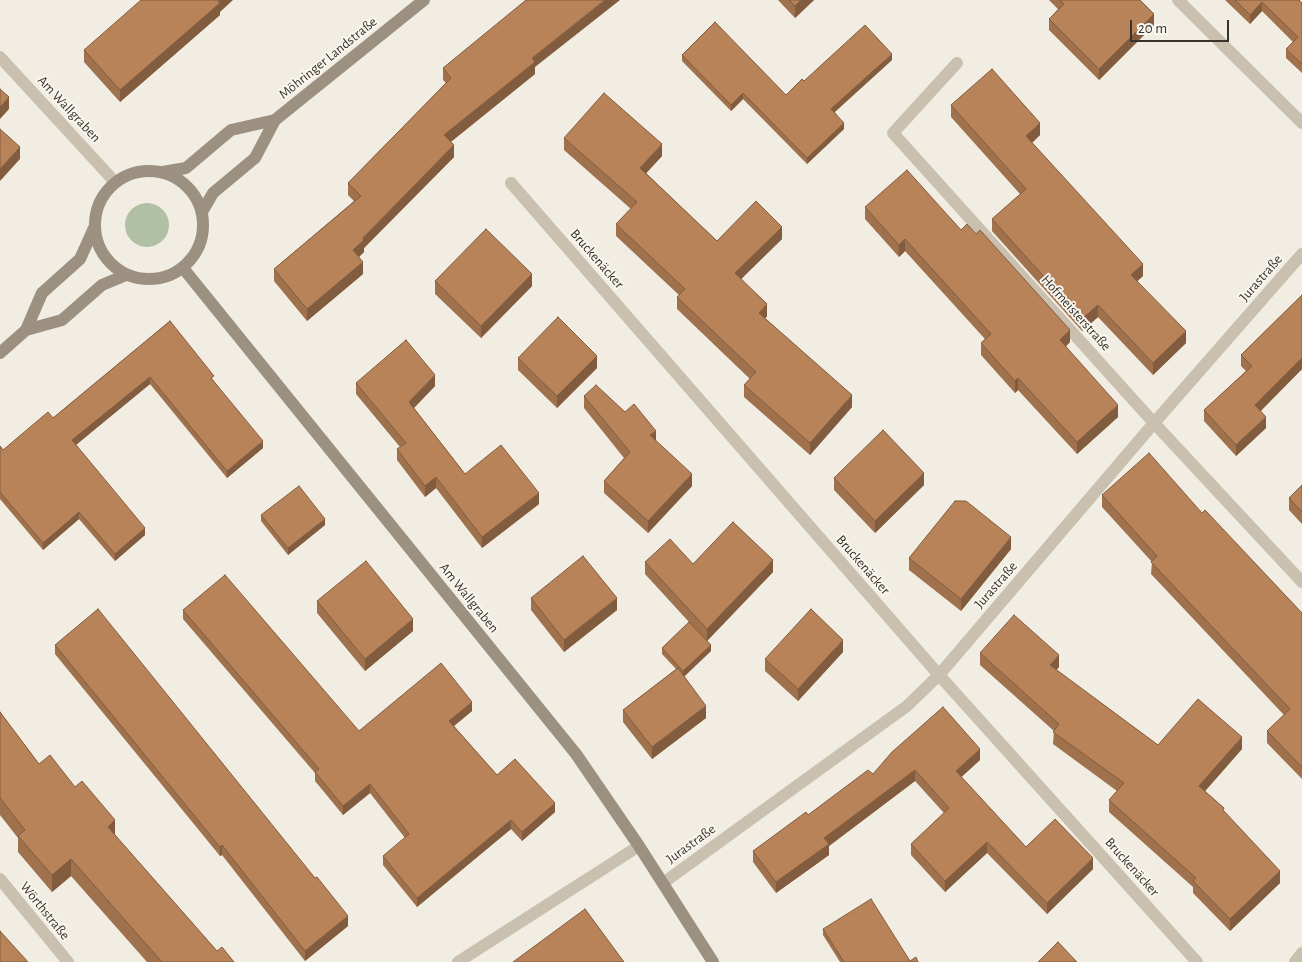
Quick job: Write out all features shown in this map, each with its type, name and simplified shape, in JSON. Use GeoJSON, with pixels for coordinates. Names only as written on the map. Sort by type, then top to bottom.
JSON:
{"type":"FeatureCollection","features":[{"type":"Feature","properties":{"kind":"main road","name":"Möhringer Landstraße"},"geometry":{"type":"LineString","coordinates":[[202,212],[213,193],[255,158],[275,120],[424,0]]}},
{"type":"Feature","properties":{"kind":"main road","name":"Möhringer Landstraße"},"geometry":{"type":"LineString","coordinates":[[163,172],[186,168],[231,130],[275,120]]}},
{"type":"Feature","properties":{"kind":"main road","name":"Möhringer Landstraße"},"geometry":{"type":"LineString","coordinates":[[0,354],[26,330],[42,293],[80,260],[94,228],[96,211],[103,195],[115,182],[130,174],[146,170],[163,172],[177,178],[188,186],[197,198],[202,212],[204,228],[201,243],[194,257],[183,268],[161,278],[137,278],[126,275],[107,260],[98,246],[94,228]]}},
{"type":"Feature","properties":{"kind":"main road","name":"Am Wallgraben"},"geometry":{"type":"LineString","coordinates":[[183,268],[576,754],[639,846],[713,962]]}},
{"type":"Feature","properties":{"kind":"main road","name":"Möhringer Landstraße"},"geometry":{"type":"LineString","coordinates":[[26,330],[62,320],[102,285],[126,275]]}},
{"type":"Feature","properties":{"kind":"street"},"geometry":{"type":"LineString","coordinates":[[1178,0],[1302,123]]}},
{"type":"Feature","properties":{"kind":"street","name":"Am Wallgraben"},"geometry":{"type":"LineString","coordinates":[[0,57],[115,182]]}},
{"type":"Feature","properties":{"kind":"street","name":"Hofmeisterstraße"},"geometry":{"type":"LineString","coordinates":[[957,63],[893,133],[1154,423],[1302,582]]}},
{"type":"Feature","properties":{"kind":"street","name":"Bruckenäcker"},"geometry":{"type":"LineString","coordinates":[[511,184],[938,674],[1197,962]]}},
{"type":"Feature","properties":{"kind":"street","name":"Jurastraße"},"geometry":{"type":"LineString","coordinates":[[663,883],[907,706],[938,674],[1302,254]]}},
{"type":"Feature","properties":{"kind":"street"},"geometry":{"type":"LineString","coordinates":[[458,962],[639,846]]}},
{"type":"Feature","properties":{"kind":"street","name":"Wörthstraße"},"geometry":{"type":"LineString","coordinates":[[0,880],[68,962]]}},
{"type":"Feature","properties":{"kind":"street"},"geometry":{"type":"LineString","coordinates":[[1295,962],[1302,953]]}},
{"type":"Feature","properties":{"kind":"green space"},"geometry":{"type":"Polygon","coordinates":[[[151,203],[163,209],[168,216],[168,234],[163,241],[156,246],[143,247],[135,244],[128,237],[125,221],[128,213],[135,206],[151,203]]]}},
{"type":"Feature","properties":{"kind":"building"},"geometry":{"type":"Polygon","coordinates":[[[141,0],[220,0],[218,1],[220,3],[120,90],[84,50],[141,0]]]}},
{"type":"Feature","properties":{"kind":"building"},"geometry":{"type":"Polygon","coordinates":[[[526,0],[605,0],[532,58],[535,62],[444,135],[454,145],[353,250],[363,262],[307,309],[274,269],[361,196],[348,183],[451,78],[443,68],[526,0]]]}},
{"type":"Feature","properties":{"kind":"building"},"geometry":{"type":"Polygon","coordinates":[[[789,0],[801,0],[795,6],[789,0]]]}},
{"type":"Feature","properties":{"kind":"building"},"geometry":{"type":"Polygon","coordinates":[[[1060,0],[1140,0],[1154,14],[1099,69],[1049,19],[1064,4],[1060,0]]]}},
{"type":"Feature","properties":{"kind":"building"},"geometry":{"type":"Polygon","coordinates":[[[1235,0],[1299,0],[1302,3],[1302,64],[1286,49],[1298,37],[1262,2],[1250,15],[1235,0]]]}},
{"type":"Feature","properties":{"kind":"building"},"geometry":{"type":"Polygon","coordinates":[[[715,22],[786,95],[865,25],[892,54],[831,109],[844,123],[807,158],[743,93],[731,105],[682,55],[715,22]]]}},
{"type":"Feature","properties":{"kind":"building"},"geometry":{"type":"Polygon","coordinates":[[[992,69],[1040,123],[1026,136],[1143,264],[1131,275],[1186,331],[1153,363],[1098,305],[1082,319],[992,219],[1026,189],[951,105],[992,69]]]}},
{"type":"Feature","properties":{"kind":"building"},"geometry":{"type":"Polygon","coordinates":[[[0,89],[9,97],[0,107],[0,89]]]}},
{"type":"Feature","properties":{"kind":"building"},"geometry":{"type":"Polygon","coordinates":[[[604,93],[662,144],[640,168],[717,241],[756,201],[782,227],[735,273],[767,304],[759,313],[852,395],[810,443],[744,385],[756,372],[677,297],[685,289],[616,224],[637,202],[564,138],[604,93]]]}},
{"type":"Feature","properties":{"kind":"building"},"geometry":{"type":"Polygon","coordinates":[[[0,129],[20,147],[0,169],[0,129]]]}},
{"type":"Feature","properties":{"kind":"building"},"geometry":{"type":"Polygon","coordinates":[[[907,170],[961,230],[967,224],[976,234],[980,230],[1070,330],[1060,340],[1118,405],[1077,442],[1018,378],[1015,381],[981,343],[991,334],[905,239],[899,245],[865,207],[907,170]]]}},
{"type":"Feature","properties":{"kind":"building"},"geometry":{"type":"Polygon","coordinates":[[[486,229],[532,274],[481,326],[435,281],[486,229]]]}},
{"type":"Feature","properties":{"kind":"building"},"geometry":{"type":"Polygon","coordinates":[[[1302,295],[1302,358],[1255,405],[1266,417],[1236,445],[1204,410],[1252,366],[1241,355],[1302,295]]]}},
{"type":"Feature","properties":{"kind":"building"},"geometry":{"type":"Polygon","coordinates":[[[558,317],[597,356],[557,396],[518,358],[558,317]]]}},
{"type":"Feature","properties":{"kind":"building"},"geometry":{"type":"Polygon","coordinates":[[[170,321],[214,376],[211,378],[263,441],[227,471],[150,377],[72,440],[145,528],[115,554],[79,512],[43,543],[0,492],[0,446],[3,450],[48,412],[53,418],[170,321]]]}},
{"type":"Feature","properties":{"kind":"building"},"geometry":{"type":"Polygon","coordinates":[[[406,340],[435,375],[409,402],[465,474],[501,445],[539,493],[482,537],[436,477],[425,486],[397,449],[406,443],[356,383],[406,340]]]}},
{"type":"Feature","properties":{"kind":"building"},"geometry":{"type":"Polygon","coordinates":[[[596,385],[625,412],[634,404],[656,431],[650,435],[692,474],[648,521],[604,481],[630,452],[584,396],[596,385]]]}},
{"type":"Feature","properties":{"kind":"building"},"geometry":{"type":"Polygon","coordinates":[[[883,430],[924,473],[875,521],[834,478],[883,430]]]}},
{"type":"Feature","properties":{"kind":"building"},"geometry":{"type":"Polygon","coordinates":[[[1149,453],[1202,513],[1205,510],[1302,613],[1302,767],[1267,731],[1290,709],[1151,562],[1157,556],[1102,495],[1149,453]]]}},
{"type":"Feature","properties":{"kind":"building"},"geometry":{"type":"Polygon","coordinates":[[[1302,485],[1302,512],[1289,498],[1302,485]]]}},
{"type":"Feature","properties":{"kind":"building"},"geometry":{"type":"Polygon","coordinates":[[[299,486],[325,519],[288,548],[261,515],[299,486]]]}},
{"type":"Feature","properties":{"kind":"building"},"geometry":{"type":"Polygon","coordinates":[[[955,501],[966,501],[1011,537],[961,599],[909,558],[955,501]]]}},
{"type":"Feature","properties":{"kind":"building"},"geometry":{"type":"Polygon","coordinates":[[[733,522],[773,560],[707,629],[645,562],[670,539],[693,564],[733,522]]]}},
{"type":"Feature","properties":{"kind":"building"},"geometry":{"type":"Polygon","coordinates":[[[583,556],[617,598],[564,640],[531,598],[583,556]]]}},
{"type":"Feature","properties":{"kind":"building"},"geometry":{"type":"Polygon","coordinates":[[[366,561],[413,619],[365,659],[317,601],[366,561]]]}},
{"type":"Feature","properties":{"kind":"building"},"geometry":{"type":"Polygon","coordinates":[[[225,575],[359,731],[441,663],[472,702],[449,721],[497,775],[515,759],[555,803],[522,832],[511,820],[417,898],[383,856],[409,834],[370,784],[343,806],[315,772],[319,769],[183,610],[225,575]]]}},
{"type":"Feature","properties":{"kind":"building"},"geometry":{"type":"Polygon","coordinates":[[[98,609],[315,878],[317,877],[348,916],[305,951],[222,845],[220,847],[55,645],[98,609]]]}},
{"type":"Feature","properties":{"kind":"building"},"geometry":{"type":"Polygon","coordinates":[[[811,609],[843,640],[798,689],[765,659],[811,609]]]}},
{"type":"Feature","properties":{"kind":"building"},"geometry":{"type":"Polygon","coordinates":[[[1014,615],[1059,655],[1050,665],[1158,745],[1198,699],[1242,737],[1199,786],[1224,808],[1223,810],[1280,871],[1230,919],[1193,881],[1196,878],[1109,800],[1124,783],[1053,732],[1059,724],[980,653],[1014,615]]]}},
{"type":"Feature","properties":{"kind":"building"},"geometry":{"type":"Polygon","coordinates":[[[689,622],[711,645],[683,671],[662,648],[689,622]]]}},
{"type":"Feature","properties":{"kind":"building"},"geometry":{"type":"Polygon","coordinates":[[[678,668],[706,706],[652,747],[623,710],[678,668]]]}},
{"type":"Feature","properties":{"kind":"building"},"geometry":{"type":"Polygon","coordinates":[[[943,707],[980,749],[956,771],[1026,847],[1055,819],[1093,858],[1047,903],[987,842],[945,881],[911,844],[949,808],[915,770],[824,838],[829,844],[776,882],[753,851],[806,812],[808,815],[868,770],[873,774],[892,752],[943,707]]]}},
{"type":"Feature","properties":{"kind":"building"},"geometry":{"type":"Polygon","coordinates":[[[0,712],[39,764],[50,755],[75,787],[82,781],[115,820],[108,827],[217,951],[222,947],[234,962],[162,962],[71,859],[52,875],[18,836],[25,830],[0,798],[0,712]]]}},
{"type":"Feature","properties":{"kind":"building"},"geometry":{"type":"Polygon","coordinates":[[[871,899],[910,961],[916,957],[918,962],[844,962],[823,929],[871,899]]]}},
{"type":"Feature","properties":{"kind":"building"},"geometry":{"type":"Polygon","coordinates":[[[585,909],[624,962],[513,962],[585,909]]]}},
{"type":"Feature","properties":{"kind":"building"},"geometry":{"type":"Polygon","coordinates":[[[0,931],[28,962],[0,962],[0,931]]]}},
{"type":"Feature","properties":{"kind":"building"},"geometry":{"type":"Polygon","coordinates":[[[1058,942],[1077,962],[1038,962],[1058,942]]]}}]}
